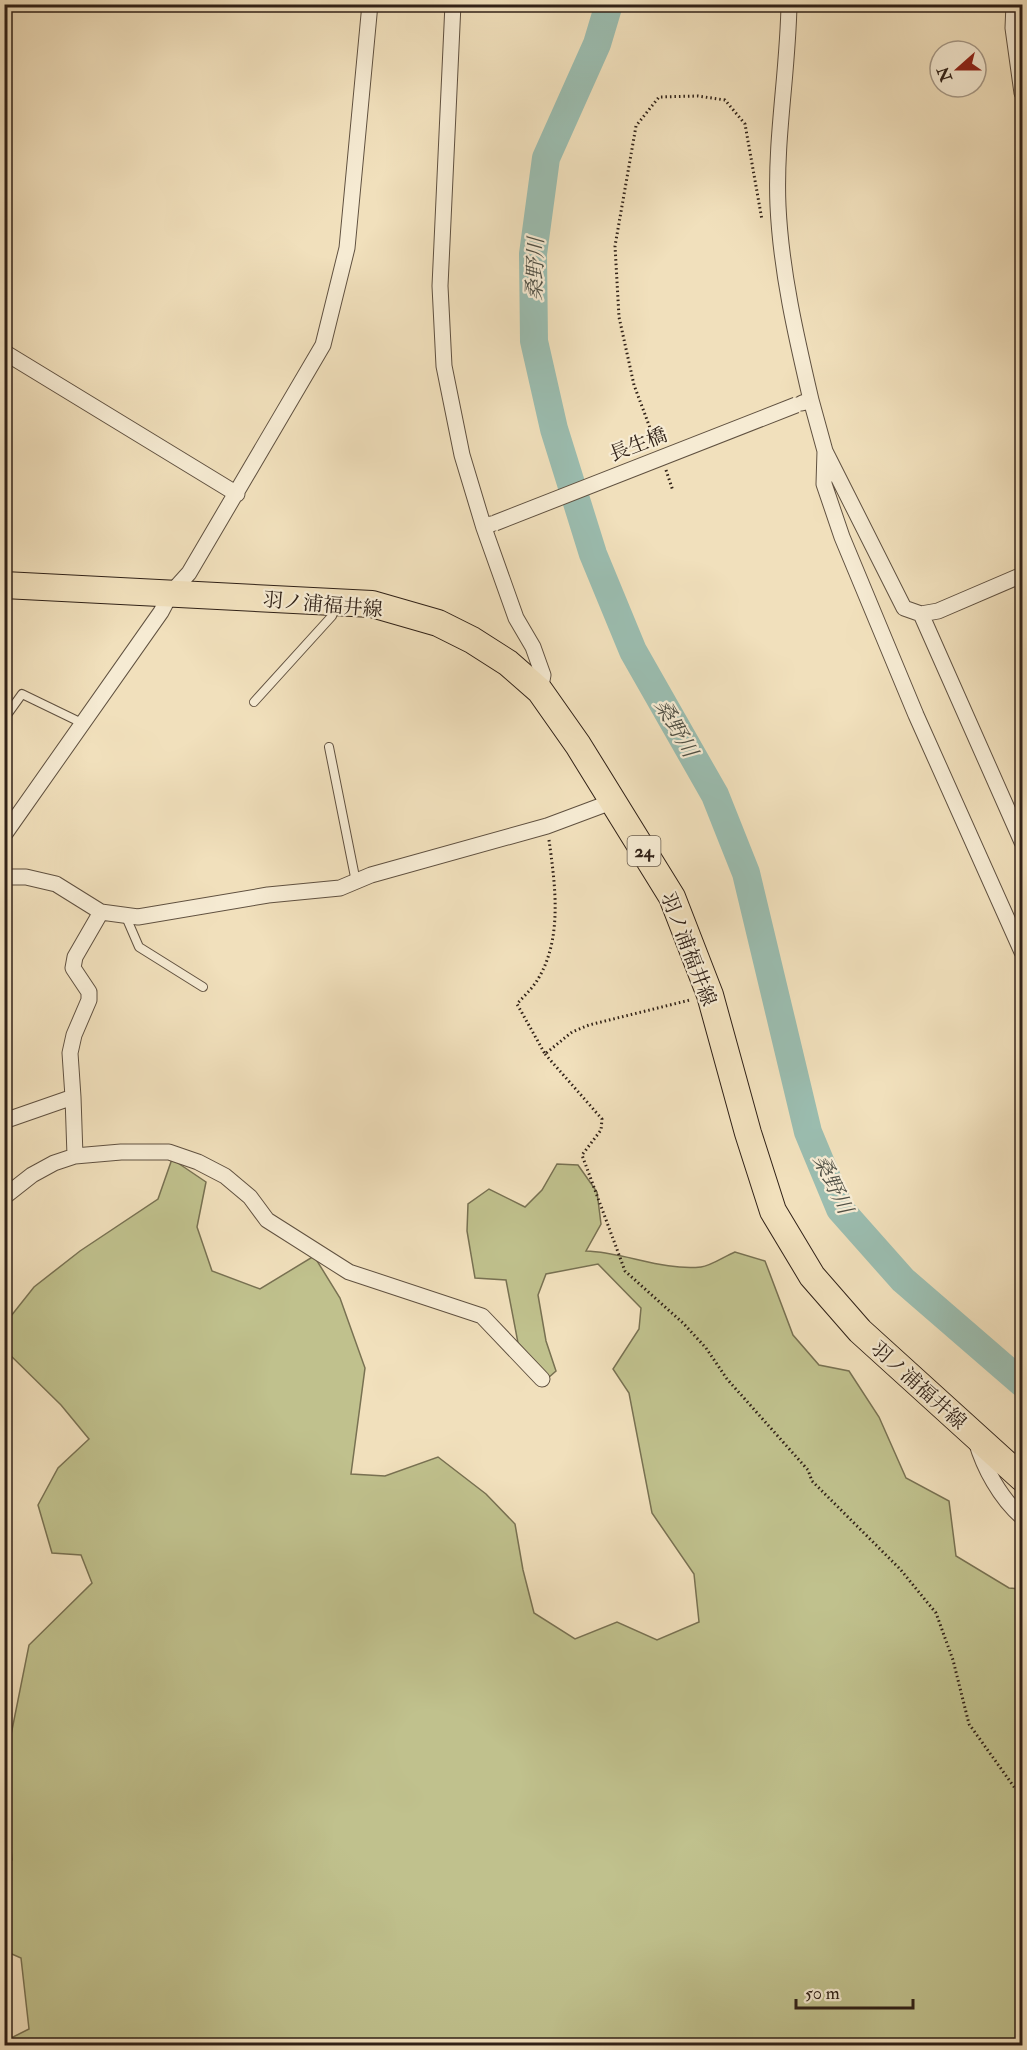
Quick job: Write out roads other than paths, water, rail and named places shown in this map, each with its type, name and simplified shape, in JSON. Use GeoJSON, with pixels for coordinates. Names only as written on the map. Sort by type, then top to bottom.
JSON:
{"type":"FeatureCollection","features":[{"type":"Feature","properties":{"kind":"main road","name":"羽ノ浦福井線"},"geometry":{"type":"LineString","coordinates":[[4,585],[372,604],[438,623],[472,640],[508,663],[540,691],[614,801],[672,897],[710,995],[748,1133],[773,1211],[812,1276],[860,1331],[1023,1478]]}},
{"type":"Feature","properties":{"kind":"street"},"geometry":{"type":"LineString","coordinates":[[4,835],[84,724],[171,593],[189,573],[314,364],[323,345],[335,306],[347,248],[370,4]]}},
{"type":"Feature","properties":{"kind":"street"},"geometry":{"type":"LineString","coordinates":[[453,4],[440,286],[444,366],[462,455],[490,525],[516,618],[533,647],[543,675],[540,691]]}},
{"type":"Feature","properties":{"kind":"street"},"geometry":{"type":"LineString","coordinates":[[789,4],[778,152],[778,206],[783,264],[803,402],[825,451],[904,608],[921,614],[938,611],[1023,575]]}},
{"type":"Feature","properties":{"kind":"street"},"geometry":{"type":"LineString","coordinates":[[1014,4],[1013,28],[1023,93]]}},
{"type":"Feature","properties":{"kind":"street"},"geometry":{"type":"LineString","coordinates":[[4,352],[237,494]]}},
{"type":"Feature","properties":{"kind":"street","name":"長生橋"},"geometry":{"type":"LineString","coordinates":[[490,525],[803,402]]}},
{"type":"Feature","properties":{"kind":"street"},"geometry":{"type":"LineString","coordinates":[[825,451],[824,484],[842,537],[916,715],[1023,952]]}},
{"type":"Feature","properties":{"kind":"street"},"geometry":{"type":"LineString","coordinates":[[921,614],[1023,842]]}},
{"type":"Feature","properties":{"kind":"street"},"geometry":{"type":"LineString","coordinates":[[4,877],[26,877],[56,884],[101,912],[126,917],[268,895],[340,888],[371,875],[547,826],[614,801]]}},
{"type":"Feature","properties":{"kind":"street"},"geometry":{"type":"LineString","coordinates":[[75,1156],[70,1053],[74,1035],[89,1000],[89,992],[73,968],[75,957],[101,912]]}},
{"type":"Feature","properties":{"kind":"street"},"geometry":{"type":"LineString","coordinates":[[4,1121],[73,1097]]}},
{"type":"Feature","properties":{"kind":"street"},"geometry":{"type":"LineString","coordinates":[[4,1197],[32,1175],[54,1163],[75,1156],[121,1152],[169,1152],[198,1162],[225,1176],[250,1197],[267,1220],[350,1272],[482,1316],[542,1379]]}},
{"type":"Feature","properties":{"kind":"street"},"geometry":{"type":"LineString","coordinates":[[975,1436],[982,1461],[1000,1491],[1023,1516]]}},
{"type":"Feature","properties":{"kind":"lane"},"geometry":{"type":"LineString","coordinates":[[254,702],[332,616],[338,603]]}},
{"type":"Feature","properties":{"kind":"lane"},"geometry":{"type":"LineString","coordinates":[[4,719],[22,694],[84,724]]}},
{"type":"Feature","properties":{"kind":"lane"},"geometry":{"type":"LineString","coordinates":[[330,747],[356,882]]}},
{"type":"Feature","properties":{"kind":"lane"},"geometry":{"type":"LineString","coordinates":[[126,917],[139,947],[203,987]]}},
{"type":"Feature","properties":{"kind":"waterway","name":"桑野川"},"geometry":{"type":"LineString","coordinates":[[609,4],[597,44],[546,158],[533,254],[534,341],[554,429],[593,554],[633,651],[715,795],[746,873],[808,1132],[840,1209],[903,1280],[1022,1383]]}}]}
